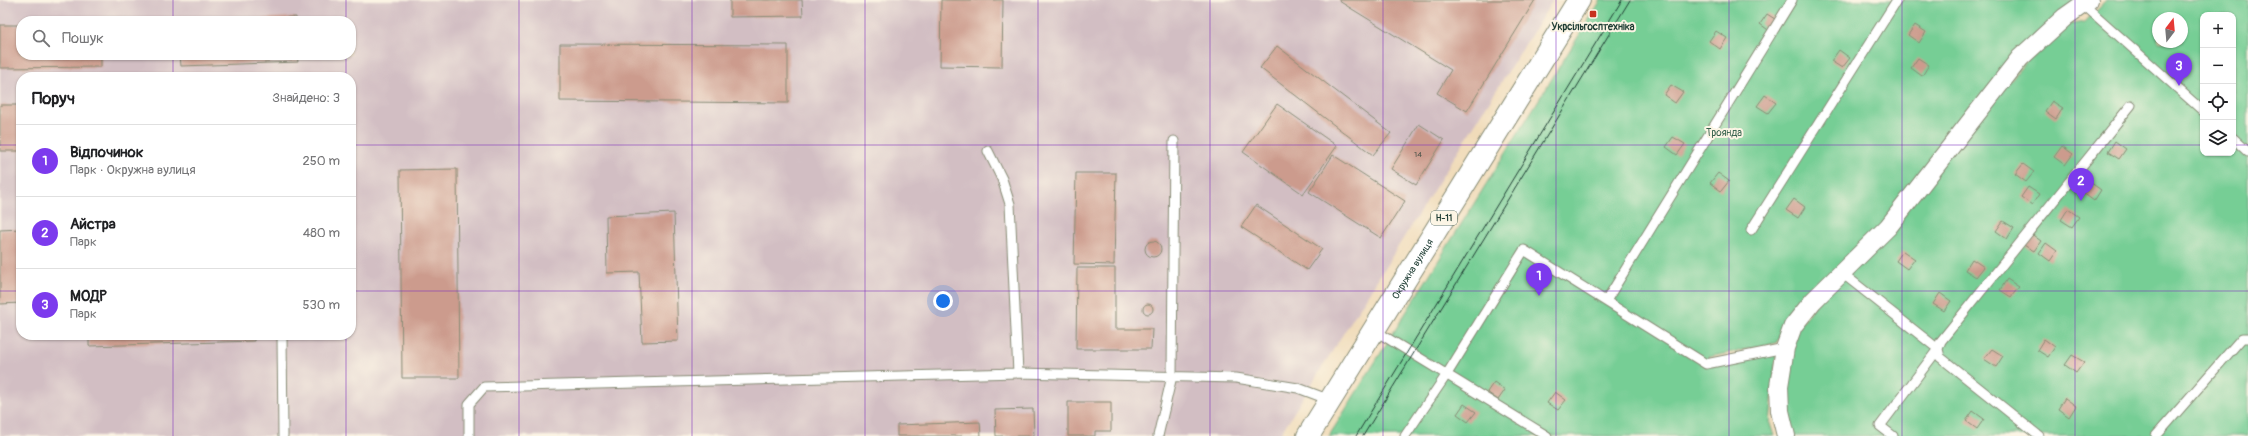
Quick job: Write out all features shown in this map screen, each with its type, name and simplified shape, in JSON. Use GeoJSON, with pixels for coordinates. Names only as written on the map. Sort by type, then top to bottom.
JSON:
{"type":"FeatureCollection","features":[{"type":"Feature","properties":{"kind":"main road","name":"Окружна вулиця"},"geometry":{"type":"LineString","coordinates":[[1308,436],[1579,0]]}},
{"type":"Feature","properties":{"kind":"street"},"geometry":{"type":"LineString","coordinates":[[1786,436],[1780,411],[1779,386],[1785,348],[1793,326],[1813,301],[1888,227],[2020,58],[2065,17],[2087,3]]}},
{"type":"Feature","properties":{"kind":"lane"},"geometry":{"type":"LineString","coordinates":[[1606,301],[1792,0]]}},
{"type":"Feature","properties":{"kind":"lane"},"geometry":{"type":"LineString","coordinates":[[1751,230],[1897,0]]}},
{"type":"Feature","properties":{"kind":"lane"},"geometry":{"type":"LineString","coordinates":[[2087,3],[2200,109]]}},
{"type":"Feature","properties":{"kind":"lane"},"geometry":{"type":"LineString","coordinates":[[1893,436],[1880,426],[1938,350],[1941,341],[2132,105]]}},
{"type":"Feature","properties":{"kind":"lane"},"geometry":{"type":"LineString","coordinates":[[1158,436],[1172,376],[1174,140]]}},
{"type":"Feature","properties":{"kind":"lane"},"geometry":{"type":"LineString","coordinates":[[2236,141],[2248,151]]}},
{"type":"Feature","properties":{"kind":"lane"},"geometry":{"type":"LineString","coordinates":[[988,151],[1002,179],[1010,204],[1018,373]]}},
{"type":"Feature","properties":{"kind":"lane"},"geometry":{"type":"LineString","coordinates":[[1405,436],[1447,374],[1524,250],[1706,364],[1785,348]]}},
{"type":"Feature","properties":{"kind":"lane"},"geometry":{"type":"LineString","coordinates":[[1842,273],[1938,350],[1940,357],[2039,436]]}},
{"type":"Feature","properties":{"kind":"lane"},"geometry":{"type":"LineString","coordinates":[[1374,330],[1548,436]]}},
{"type":"Feature","properties":{"kind":"lane"},"geometry":{"type":"LineString","coordinates":[[2156,436],[2242,338],[2248,338]]}},
{"type":"Feature","properties":{"kind":"lane"},"geometry":{"type":"LineString","coordinates":[[282,340],[283,436]]}},
{"type":"Feature","properties":{"kind":"lane"},"geometry":{"type":"LineString","coordinates":[[469,436],[469,404],[484,387],[1018,373],[1236,378],[1298,388],[1331,400]]}},
{"type":"Feature","properties":{"kind":"shaded area"},"geometry":{"type":"Polygon","coordinates":[[[0,0],[1553,0],[1279,436],[0,436],[0,0]]]}},
{"type":"Feature","properties":{"kind":"green space","name":"Троянда"},"geometry":{"type":"Polygon","coordinates":[[[1601,0],[2080,0],[1885,224],[1788,324],[1776,343],[1709,357],[1712,366],[1776,354],[1770,424],[1774,436],[1329,436],[1601,0]]]}},
{"type":"Feature","properties":{"kind":"green space"},"geometry":{"type":"Polygon","coordinates":[[[2106,0],[2248,0],[2248,436],[1791,436],[1783,389],[1796,328],[2023,62],[2066,25],[2085,22],[2106,0]]]}},
{"type":"Feature","properties":{"kind":"building"},"geometry":{"type":"Polygon","coordinates":[[[730,0],[802,0],[803,16],[730,17],[730,0]]]}},
{"type":"Feature","properties":{"kind":"building"},"geometry":{"type":"Polygon","coordinates":[[[941,0],[1003,0],[1002,67],[940,66],[941,0]]]}},
{"type":"Feature","properties":{"kind":"building"},"geometry":{"type":"Polygon","coordinates":[[[1339,0],[1535,0],[1467,111],[1437,93],[1451,70],[1339,0]]]}},
{"type":"Feature","properties":{"kind":"building"},"geometry":{"type":"Polygon","coordinates":[[[1767,14],[1778,21],[1771,32],[1760,24],[1767,14]]]}},
{"type":"Feature","properties":{"kind":"building"},"geometry":{"type":"Polygon","coordinates":[[[0,25],[16,25],[16,60],[101,60],[101,67],[0,68],[0,25]]]}},
{"type":"Feature","properties":{"kind":"building"},"geometry":{"type":"Polygon","coordinates":[[[1915,25],[1926,32],[1919,43],[1908,35],[1915,25]]]}},
{"type":"Feature","properties":{"kind":"building"},"geometry":{"type":"Polygon","coordinates":[[[1716,31],[1727,38],[1720,49],[1709,41],[1716,31]]]}},
{"type":"Feature","properties":{"kind":"building"},"geometry":{"type":"Polygon","coordinates":[[[560,44],[788,45],[788,103],[560,101],[560,44]]]}},
{"type":"Feature","properties":{"kind":"building"},"geometry":{"type":"Polygon","coordinates":[[[1277,46],[1391,133],[1373,155],[1260,68],[1277,46]]]}},
{"type":"Feature","properties":{"kind":"building"},"geometry":{"type":"Polygon","coordinates":[[[1839,50],[1850,58],[1842,68],[1831,61],[1839,50]]]}},
{"type":"Feature","properties":{"kind":"building"},"geometry":{"type":"Polygon","coordinates":[[[1918,58],[1929,65],[1922,76],[1911,68],[1918,58]]]}},
{"type":"Feature","properties":{"kind":"building"},"geometry":{"type":"Polygon","coordinates":[[[180,60],[298,60],[298,62],[181,66],[180,60]]]}},
{"type":"Feature","properties":{"kind":"building"},"geometry":{"type":"Polygon","coordinates":[[[1671,85],[1683,92],[1675,103],[1664,95],[1671,85]]]}},
{"type":"Feature","properties":{"kind":"building"},"geometry":{"type":"Polygon","coordinates":[[[1765,95],[1776,103],[1768,113],[1757,106],[1765,95]]]}},
{"type":"Feature","properties":{"kind":"building"},"geometry":{"type":"Polygon","coordinates":[[[2052,101],[2063,108],[2056,119],[2045,111],[2052,101]]]}},
{"type":"Feature","properties":{"kind":"building"},"geometry":{"type":"Polygon","coordinates":[[[1277,104],[1337,146],[1303,194],[1243,152],[1277,104]]]}},
{"type":"Feature","properties":{"kind":"building"},"geometry":{"type":"Polygon","coordinates":[[[0,105],[16,105],[16,151],[0,151],[0,105]]]}},
{"type":"Feature","properties":{"kind":"building"},"geometry":{"type":"Polygon","coordinates":[[[1419,124],[1444,140],[1416,185],[1391,169],[1419,124]]]}},
{"type":"Feature","properties":{"kind":"building"},"geometry":{"type":"Polygon","coordinates":[[[1673,137],[1685,144],[1677,155],[1666,147],[1673,137]]]}},
{"type":"Feature","properties":{"kind":"building"},"geometry":{"type":"Polygon","coordinates":[[[2115,141],[2126,149],[2119,159],[2108,152],[2115,141]]]}},
{"type":"Feature","properties":{"kind":"building"},"geometry":{"type":"Polygon","coordinates":[[[2062,146],[2073,154],[2065,165],[2054,157],[2062,146]]]}},
{"type":"Feature","properties":{"kind":"building"},"geometry":{"type":"Polygon","coordinates":[[[1333,155],[1405,201],[1381,238],[1309,192],[1333,155]]]}},
{"type":"Feature","properties":{"kind":"building"},"geometry":{"type":"Polygon","coordinates":[[[2023,164],[2034,172],[2026,182],[2015,174],[2023,164]]]}},
{"type":"Feature","properties":{"kind":"building"},"geometry":{"type":"Polygon","coordinates":[[[457,169],[459,378],[402,378],[400,170],[457,169]]]}},
{"type":"Feature","properties":{"kind":"building"},"geometry":{"type":"Polygon","coordinates":[[[1076,173],[1116,173],[1114,265],[1074,264],[1076,173]]]}},
{"type":"Feature","properties":{"kind":"building"},"geometry":{"type":"Polygon","coordinates":[[[1718,173],[1729,181],[1721,191],[1710,183],[1718,173]]]}},
{"type":"Feature","properties":{"kind":"building"},"geometry":{"type":"Polygon","coordinates":[[[2090,182],[2101,190],[2094,201],[2083,193],[2090,182]]]}},
{"type":"Feature","properties":{"kind":"building"},"geometry":{"type":"Polygon","coordinates":[[[2028,187],[2039,194],[2032,205],[2021,197],[2028,187]]]}},
{"type":"Feature","properties":{"kind":"building"},"geometry":{"type":"Polygon","coordinates":[[[1794,199],[1805,207],[1798,218],[1786,210],[1794,199]]]}},
{"type":"Feature","properties":{"kind":"building"},"geometry":{"type":"Polygon","coordinates":[[[1256,205],[1322,249],[1307,270],[1241,227],[1256,205]]]}},
{"type":"Feature","properties":{"kind":"building"},"geometry":{"type":"Polygon","coordinates":[[[2068,209],[2079,217],[2072,227],[2061,220],[2068,209]]]}},
{"type":"Feature","properties":{"kind":"building"},"geometry":{"type":"Polygon","coordinates":[[[674,213],[678,341],[642,342],[639,272],[607,273],[606,216],[674,213]]]}},
{"type":"Feature","properties":{"kind":"building"},"geometry":{"type":"Polygon","coordinates":[[[2003,221],[2014,228],[2007,239],[1996,231],[2003,221]]]}},
{"type":"Feature","properties":{"kind":"building"},"geometry":{"type":"Polygon","coordinates":[[[16,229],[16,303],[0,304],[0,230],[16,229]]]}},
{"type":"Feature","properties":{"kind":"building"},"geometry":{"type":"Polygon","coordinates":[[[2030,233],[2041,241],[2034,251],[2022,244],[2030,233]]]}},
{"type":"Feature","properties":{"kind":"building"},"geometry":{"type":"Polygon","coordinates":[[[1150,241],[1156,241],[1161,246],[1159,255],[1156,257],[1150,257],[1145,252],[1145,246],[1150,241]]]}},
{"type":"Feature","properties":{"kind":"building"},"geometry":{"type":"Polygon","coordinates":[[[2046,243],[2057,251],[2050,261],[2039,253],[2046,243]]]}},
{"type":"Feature","properties":{"kind":"building"},"geometry":{"type":"Polygon","coordinates":[[[1903,251],[1915,259],[1907,269],[1896,261],[1903,251]]]}},
{"type":"Feature","properties":{"kind":"building"},"geometry":{"type":"Polygon","coordinates":[[[1972,259],[1984,267],[1976,277],[1965,270],[1972,259]]]}},
{"type":"Feature","properties":{"kind":"building"},"geometry":{"type":"Polygon","coordinates":[[[1077,268],[1115,268],[1115,329],[1152,329],[1151,349],[1076,349],[1077,268]]]}},
{"type":"Feature","properties":{"kind":"building"},"geometry":{"type":"Polygon","coordinates":[[[2007,279],[2019,287],[2011,297],[2000,290],[2007,279]]]}},
{"type":"Feature","properties":{"kind":"building"},"geometry":{"type":"Polygon","coordinates":[[[1940,293],[1951,301],[1944,311],[1933,304],[1940,293]]]}},
{"type":"Feature","properties":{"kind":"building"},"geometry":{"type":"Polygon","coordinates":[[[1146,304],[1150,304],[1152,305],[1152,313],[1146,314],[1143,311],[1143,307],[1146,304]]]}},
{"type":"Feature","properties":{"kind":"building"},"geometry":{"type":"Polygon","coordinates":[[[2044,339],[2055,347],[2048,357],[2037,350],[2044,339]]]}},
{"type":"Feature","properties":{"kind":"building"},"geometry":{"type":"Polygon","coordinates":[[[89,340],[254,340],[254,341],[89,346],[89,340]]]}},
{"type":"Feature","properties":{"kind":"building"},"geometry":{"type":"Polygon","coordinates":[[[1992,349],[2003,356],[1996,367],[1984,359],[1992,349]]]}},
{"type":"Feature","properties":{"kind":"building"},"geometry":{"type":"Polygon","coordinates":[[[2072,355],[2084,362],[2076,373],[2065,365],[2072,355]]]}},
{"type":"Feature","properties":{"kind":"building"},"geometry":{"type":"Polygon","coordinates":[[[1494,382],[1505,390],[1498,400],[1487,392],[1494,382]]]}},
{"type":"Feature","properties":{"kind":"building"},"geometry":{"type":"Polygon","coordinates":[[[1555,392],[1566,400],[1558,410],[1547,403],[1555,392]]]}},
{"type":"Feature","properties":{"kind":"building"},"geometry":{"type":"Polygon","coordinates":[[[2065,398],[2076,406],[2069,417],[2058,409],[2065,398]]]}},
{"type":"Feature","properties":{"kind":"building"},"geometry":{"type":"Polygon","coordinates":[[[1068,402],[1111,402],[1111,431],[1095,431],[1095,436],[1068,436],[1068,402]]]}},
{"type":"Feature","properties":{"kind":"building"},"geometry":{"type":"Polygon","coordinates":[[[1464,404],[1476,412],[1468,422],[1457,414],[1464,404]]]}},
{"type":"Feature","properties":{"kind":"building"},"geometry":{"type":"Polygon","coordinates":[[[1033,409],[1034,436],[996,436],[995,410],[1033,409]]]}},
{"type":"Feature","properties":{"kind":"building"},"geometry":{"type":"Polygon","coordinates":[[[1973,411],[1984,419],[1977,429],[1966,421],[1973,411]]]}},
{"type":"Feature","properties":{"kind":"building"},"geometry":{"type":"Polygon","coordinates":[[[980,422],[981,436],[897,436],[897,425],[980,422]]]}},
{"type":"Feature","properties":{"kind":"tram line"},"geometry":{"type":"LineString","coordinates":[[1356,436],[1622,0]]}},
{"type":"Feature","properties":{"kind":"tram line"},"geometry":{"type":"LineString","coordinates":[[1363,436],[1630,0]]}},
{"type":"Feature","properties":{"kind":"place","name":"Укрсільгосптехніка"},"geometry":{"type":"Point","coordinates":[1593,14]}},
{"type":"Feature","properties":{"kind":"place","name":"МОДР"},"geometry":{"type":"Point","coordinates":[2179,86]}},
{"type":"Feature","properties":{"kind":"place","name":"Айстра"},"geometry":{"type":"Point","coordinates":[2081,201]}},
{"type":"Feature","properties":{"kind":"place","name":"Відпочинок"},"geometry":{"type":"Point","coordinates":[1539,296]}}]}
